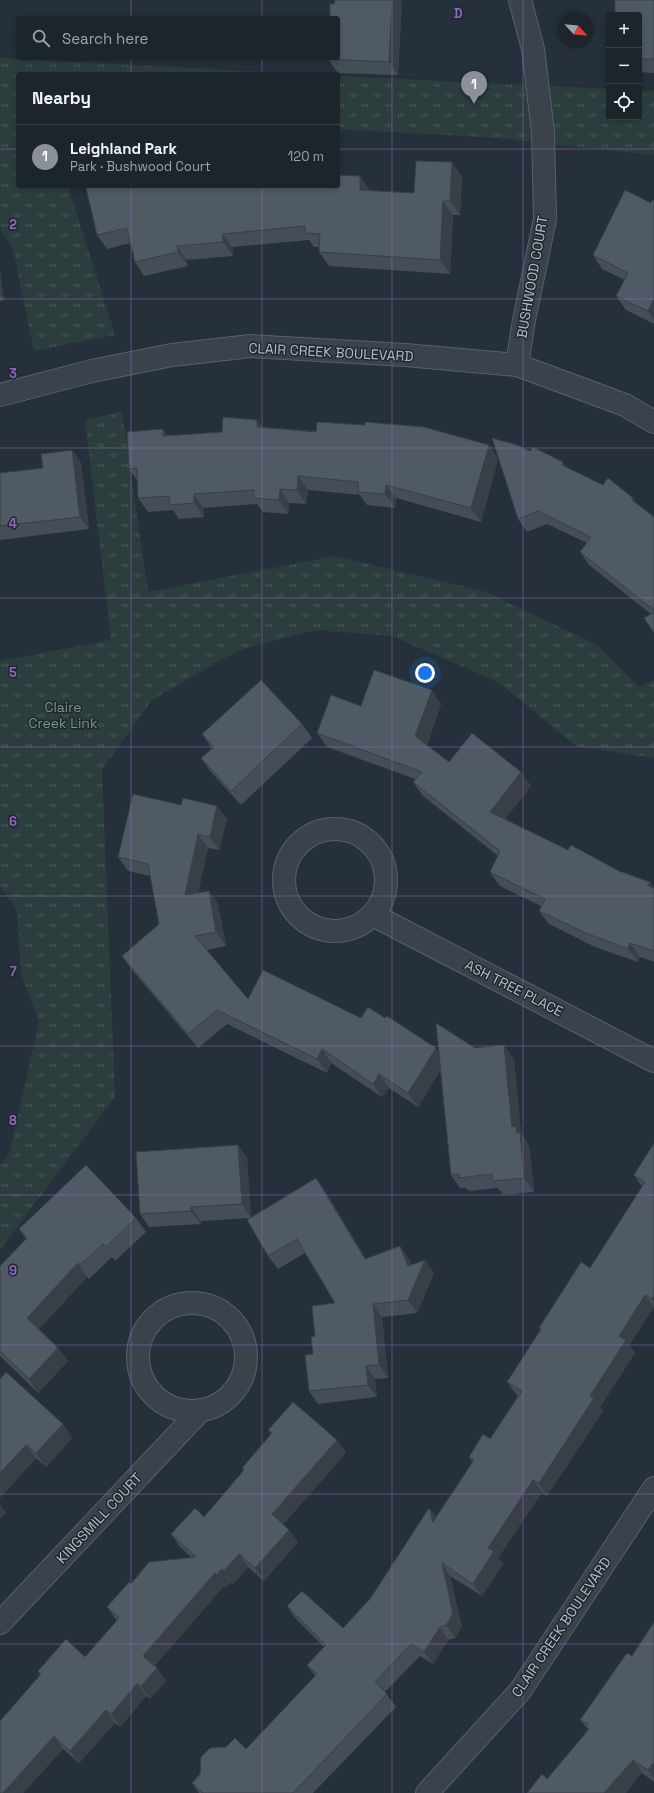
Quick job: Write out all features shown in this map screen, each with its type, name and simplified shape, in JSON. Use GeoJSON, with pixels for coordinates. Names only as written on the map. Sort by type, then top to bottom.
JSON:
{"type":"FeatureCollection","features":[{"type":"Feature","properties":{"kind":"street","name":"BUSHWOOD COURT"},"geometry":{"type":"LineString","coordinates":[[517,365],[524,320],[545,220],[543,132],[533,49],[520,0]]}},
{"type":"Feature","properties":{"kind":"street","name":"CLAIR CREEK BOULEVARD"},"geometry":{"type":"LineString","coordinates":[[0,395],[92,370],[172,355],[251,346],[405,355],[517,365],[624,405],[654,422]]}},
{"type":"Feature","properties":{"kind":"street"},"geometry":{"type":"LineString","coordinates":[[331,828],[349,830],[368,840],[380,853],[387,879],[383,900],[373,915],[354,928],[330,932],[313,926],[295,912],[286,897],[284,872],[294,848],[316,832],[331,828]]}},
{"type":"Feature","properties":{"kind":"street","name":"ASH TREE PLACE"},"geometry":{"type":"LineString","coordinates":[[373,915],[654,1061]]}},
{"type":"Feature","properties":{"kind":"street","name":"KINGSMILL COURT"},"geometry":{"type":"LineString","coordinates":[[0,1624],[198,1412],[214,1408],[230,1397],[241,1382],[246,1364],[246,1349],[237,1326],[224,1313],[216,1308],[190,1302],[167,1308],[149,1324],[141,1339],[138,1358],[140,1376],[146,1388],[168,1406],[185,1412],[198,1412]]}},
{"type":"Feature","properties":{"kind":"street","name":"CLAIR CREEK BOULEVARD"},"geometry":{"type":"LineString","coordinates":[[427,1793],[520,1691],[654,1488]]}},
{"type":"Feature","properties":{"kind":"green space"},"geometry":{"type":"Polygon","coordinates":[[[0,58],[267,72],[16,72],[16,188],[69,188],[115,335],[34,351],[13,248],[0,229],[0,58]]]}},
{"type":"Feature","properties":{"kind":"green space"},"geometry":{"type":"Polygon","coordinates":[[[340,76],[606,89],[606,120],[642,120],[642,91],[654,91],[654,155],[499,138],[340,129],[340,76]]]}},
{"type":"Feature","properties":{"kind":"green space","name":"Claire Creek Link"},"geometry":{"type":"Polygon","coordinates":[[[122,412],[148,592],[335,556],[486,592],[597,645],[640,687],[654,680],[654,758],[576,746],[498,682],[392,636],[314,630],[237,651],[152,700],[102,769],[115,1097],[0,1250],[0,1166],[10,1151],[39,1021],[21,974],[17,910],[0,888],[0,661],[111,640],[85,420],[122,412]]]}},
{"type":"Feature","properties":{"kind":"building"},"geometry":{"type":"Polygon","coordinates":[[[335,0],[392,0],[389,62],[340,60],[340,16],[330,16],[330,4],[334,4],[335,0]]]}},
{"type":"Feature","properties":{"kind":"building"},"geometry":{"type":"Polygon","coordinates":[[[615,0],[654,0],[654,59],[642,59],[642,12],[615,12],[615,0]]]}},
{"type":"Feature","properties":{"kind":"building"},"geometry":{"type":"Polygon","coordinates":[[[416,161],[452,162],[450,201],[443,201],[440,260],[319,252],[320,234],[305,233],[305,226],[223,234],[223,242],[177,246],[178,252],[135,262],[127,228],[97,235],[86,188],[340,188],[340,175],[360,176],[360,190],[414,193],[416,161]]]}},
{"type":"Feature","properties":{"kind":"building"},"geometry":{"type":"Polygon","coordinates":[[[625,190],[651,203],[652,200],[654,201],[654,299],[648,311],[616,296],[628,273],[593,255],[625,190]]]}},
{"type":"Feature","properties":{"kind":"building"},"geometry":{"type":"Polygon","coordinates":[[[223,417],[257,420],[257,427],[316,432],[317,422],[365,425],[365,422],[424,427],[489,445],[471,508],[386,485],[385,494],[358,492],[358,482],[298,476],[297,490],[280,489],[279,500],[253,498],[254,490],[194,494],[194,503],[170,505],[169,496],[138,498],[137,468],[129,469],[127,432],[163,429],[163,436],[222,432],[223,417]]]}},
{"type":"Feature","properties":{"kind":"building"},"geometry":{"type":"Polygon","coordinates":[[[492,438],[517,445],[530,451],[533,447],[563,462],[562,465],[603,485],[608,478],[633,498],[632,500],[654,517],[654,610],[580,552],[591,537],[538,511],[518,519],[492,438]]]}},
{"type":"Feature","properties":{"kind":"building"},"geometry":{"type":"Polygon","coordinates":[[[72,450],[80,517],[0,526],[0,473],[43,468],[41,454],[72,450]]]}},
{"type":"Feature","properties":{"kind":"building"},"geometry":{"type":"Polygon","coordinates":[[[654,612],[654,633],[644,618],[654,612]]]}},
{"type":"Feature","properties":{"kind":"building"},"geometry":{"type":"Polygon","coordinates":[[[374,670],[432,690],[415,736],[449,762],[472,733],[521,772],[490,812],[568,850],[571,845],[619,871],[650,882],[648,886],[654,888],[654,951],[630,943],[628,949],[586,933],[539,911],[545,899],[490,872],[500,851],[413,782],[422,772],[317,733],[331,695],[361,706],[374,670]]]}},
{"type":"Feature","properties":{"kind":"building"},"geometry":{"type":"Polygon","coordinates":[[[261,680],[302,724],[231,791],[201,758],[214,747],[202,734],[261,680]]]}},
{"type":"Feature","properties":{"kind":"building"},"geometry":{"type":"Polygon","coordinates":[[[133,794],[181,805],[183,798],[217,806],[210,837],[198,834],[185,895],[209,891],[216,932],[195,936],[248,999],[263,970],[361,1018],[368,1007],[385,1018],[387,1016],[436,1048],[408,1093],[379,1074],[373,1084],[322,1049],[317,1059],[217,1010],[188,1034],[122,956],[159,924],[148,864],[118,857],[133,794]]]}},
{"type":"Feature","properties":{"kind":"building"},"geometry":{"type":"Polygon","coordinates":[[[436,1023],[475,1048],[504,1045],[512,1127],[516,1126],[517,1133],[520,1132],[524,1178],[493,1181],[492,1174],[459,1178],[459,1174],[451,1175],[436,1023]]]}},
{"type":"Feature","properties":{"kind":"building"},"geometry":{"type":"Polygon","coordinates":[[[654,1143],[654,1295],[652,1299],[645,1295],[619,1336],[626,1340],[590,1396],[594,1398],[539,1483],[533,1480],[488,1548],[494,1551],[473,1584],[442,1563],[453,1614],[446,1625],[440,1627],[424,1652],[411,1644],[375,1682],[387,1694],[293,1793],[203,1793],[192,1783],[200,1774],[201,1757],[210,1748],[226,1747],[235,1738],[246,1749],[317,1674],[307,1665],[326,1645],[287,1606],[302,1591],[343,1628],[370,1599],[429,1508],[433,1522],[474,1460],[469,1457],[483,1434],[490,1439],[522,1391],[507,1382],[541,1329],[539,1328],[581,1262],[590,1268],[645,1182],[634,1175],[654,1143]]]}},
{"type":"Feature","properties":{"kind":"building"},"geometry":{"type":"Polygon","coordinates":[[[238,1145],[242,1204],[191,1207],[191,1211],[140,1214],[136,1152],[238,1145]]]}},
{"type":"Feature","properties":{"kind":"building"},"geometry":{"type":"Polygon","coordinates":[[[86,1165],[136,1218],[106,1247],[103,1244],[80,1265],[78,1263],[27,1318],[58,1348],[29,1379],[0,1351],[0,1266],[27,1238],[19,1229],[86,1165]]]}},
{"type":"Feature","properties":{"kind":"building"},"geometry":{"type":"Polygon","coordinates":[[[316,1178],[365,1259],[400,1246],[408,1266],[425,1260],[408,1300],[373,1304],[379,1365],[366,1366],[368,1385],[309,1391],[305,1355],[313,1354],[311,1337],[315,1336],[312,1306],[335,1303],[297,1239],[268,1256],[247,1220],[316,1178]]]}},
{"type":"Feature","properties":{"kind":"building"},"geometry":{"type":"Polygon","coordinates":[[[6,1372],[63,1424],[36,1453],[26,1445],[0,1473],[0,1379],[6,1372]]]}},
{"type":"Feature","properties":{"kind":"building"},"geometry":{"type":"Polygon","coordinates":[[[293,1402],[337,1440],[272,1514],[289,1530],[255,1568],[239,1554],[224,1571],[222,1569],[217,1575],[215,1573],[143,1656],[157,1668],[141,1686],[137,1684],[111,1714],[106,1710],[70,1751],[54,1736],[3,1793],[0,1793],[0,1720],[41,1674],[38,1671],[66,1639],[85,1657],[119,1618],[107,1607],[129,1582],[131,1584],[149,1562],[196,1557],[171,1534],[195,1508],[204,1517],[244,1470],[242,1468],[272,1433],[268,1430],[293,1402]]]}},
{"type":"Feature","properties":{"kind":"building"},"geometry":{"type":"Polygon","coordinates":[[[654,1622],[654,1762],[648,1770],[633,1760],[604,1793],[527,1793],[542,1774],[547,1779],[589,1729],[586,1727],[588,1724],[580,1720],[627,1653],[632,1656],[654,1622]]]}},
{"type":"Feature","properties":{"kind":"place","name":"Leighland Park"},"geometry":{"type":"Point","coordinates":[474,104]}}]}
